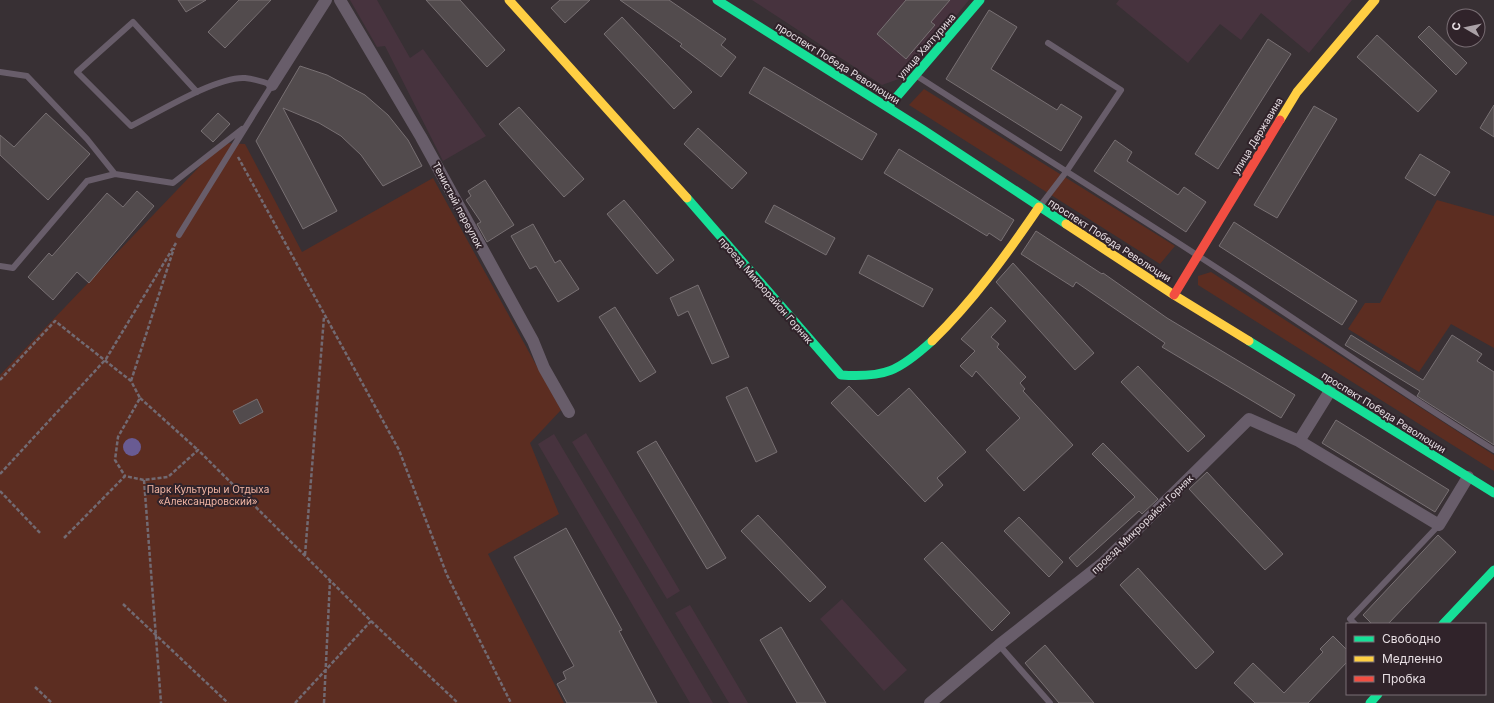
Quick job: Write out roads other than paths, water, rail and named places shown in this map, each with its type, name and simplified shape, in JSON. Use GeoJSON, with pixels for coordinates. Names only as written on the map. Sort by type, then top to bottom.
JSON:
{"type":"FeatureCollection","features":[{"type":"Feature","properties":{"kind":"street"},"geometry":{"type":"LineString","coordinates":[[272,85],[326,0]]}},
{"type":"Feature","properties":{"kind":"street","name":"Тенистый переулок"},"geometry":{"type":"LineString","coordinates":[[340,0],[445,181],[533,341],[544,368],[570,412]]}},
{"type":"Feature","properties":{"kind":"street","name":"проезд Микрорайон Горняк"},"geometry":{"type":"LineString","coordinates":[[508,0],[646,152],[841,375],[863,377],[888,373],[928,345],[973,297],[1010,250],[1039,207]]}},
{"type":"Feature","properties":{"kind":"street","name":"проспект Победа Революции"},"geometry":{"type":"LineString","coordinates":[[717,0],[888,107],[1174,295],[1494,493]]}},
{"type":"Feature","properties":{"kind":"street","name":"улица Халтурина"},"geometry":{"type":"LineString","coordinates":[[888,107],[980,0]]}},
{"type":"Feature","properties":{"kind":"street","name":"улица Державина"},"geometry":{"type":"LineString","coordinates":[[1174,295],[1297,92],[1375,0]]}},
{"type":"Feature","properties":{"kind":"street"},"geometry":{"type":"LineString","coordinates":[[1299,441],[1330,392]]}},
{"type":"Feature","properties":{"kind":"street","name":"проезд Микрорайон Горняк"},"geometry":{"type":"LineString","coordinates":[[930,703],[1103,563],[1249,419],[1299,441],[1439,525]]}},
{"type":"Feature","properties":{"kind":"street"},"geometry":{"type":"LineString","coordinates":[[1439,525],[1468,477]]}},
{"type":"Feature","properties":{"kind":"street"},"geometry":{"type":"LineString","coordinates":[[1444,623],[1494,570]]}},
{"type":"Feature","properties":{"kind":"street"},"geometry":{"type":"LineString","coordinates":[[1370,703],[1377,695]]}},
{"type":"Feature","properties":{"kind":"lane"},"geometry":{"type":"LineString","coordinates":[[179,235],[233,148],[244,127],[272,85],[244,78],[212,85],[131,126],[77,72],[133,22],[197,92]]}},
{"type":"Feature","properties":{"kind":"lane"},"geometry":{"type":"LineString","coordinates":[[1039,207],[1066,172],[1121,90],[1048,43]]}},
{"type":"Feature","properties":{"kind":"lane"},"geometry":{"type":"LineString","coordinates":[[0,72],[27,76],[87,139],[115,174]]}},
{"type":"Feature","properties":{"kind":"lane"},"geometry":{"type":"LineString","coordinates":[[916,75],[1198,256],[1381,376],[1410,398],[1494,450]]}},
{"type":"Feature","properties":{"kind":"lane"},"geometry":{"type":"LineString","coordinates":[[0,266],[12,268],[87,181],[115,174],[173,183],[244,127]]}},
{"type":"Feature","properties":{"kind":"lane"},"geometry":{"type":"LineString","coordinates":[[1355,623],[1350,619],[1439,525]]}},
{"type":"Feature","properties":{"kind":"lane"},"geometry":{"type":"LineString","coordinates":[[1000,645],[1050,703]]}},
{"type":"Feature","properties":{"kind":"park label","name":"Парк Культуры и Отдыха «Александровский»"},"geometry":{"type":"Point","coordinates":[208,494]}}]}
